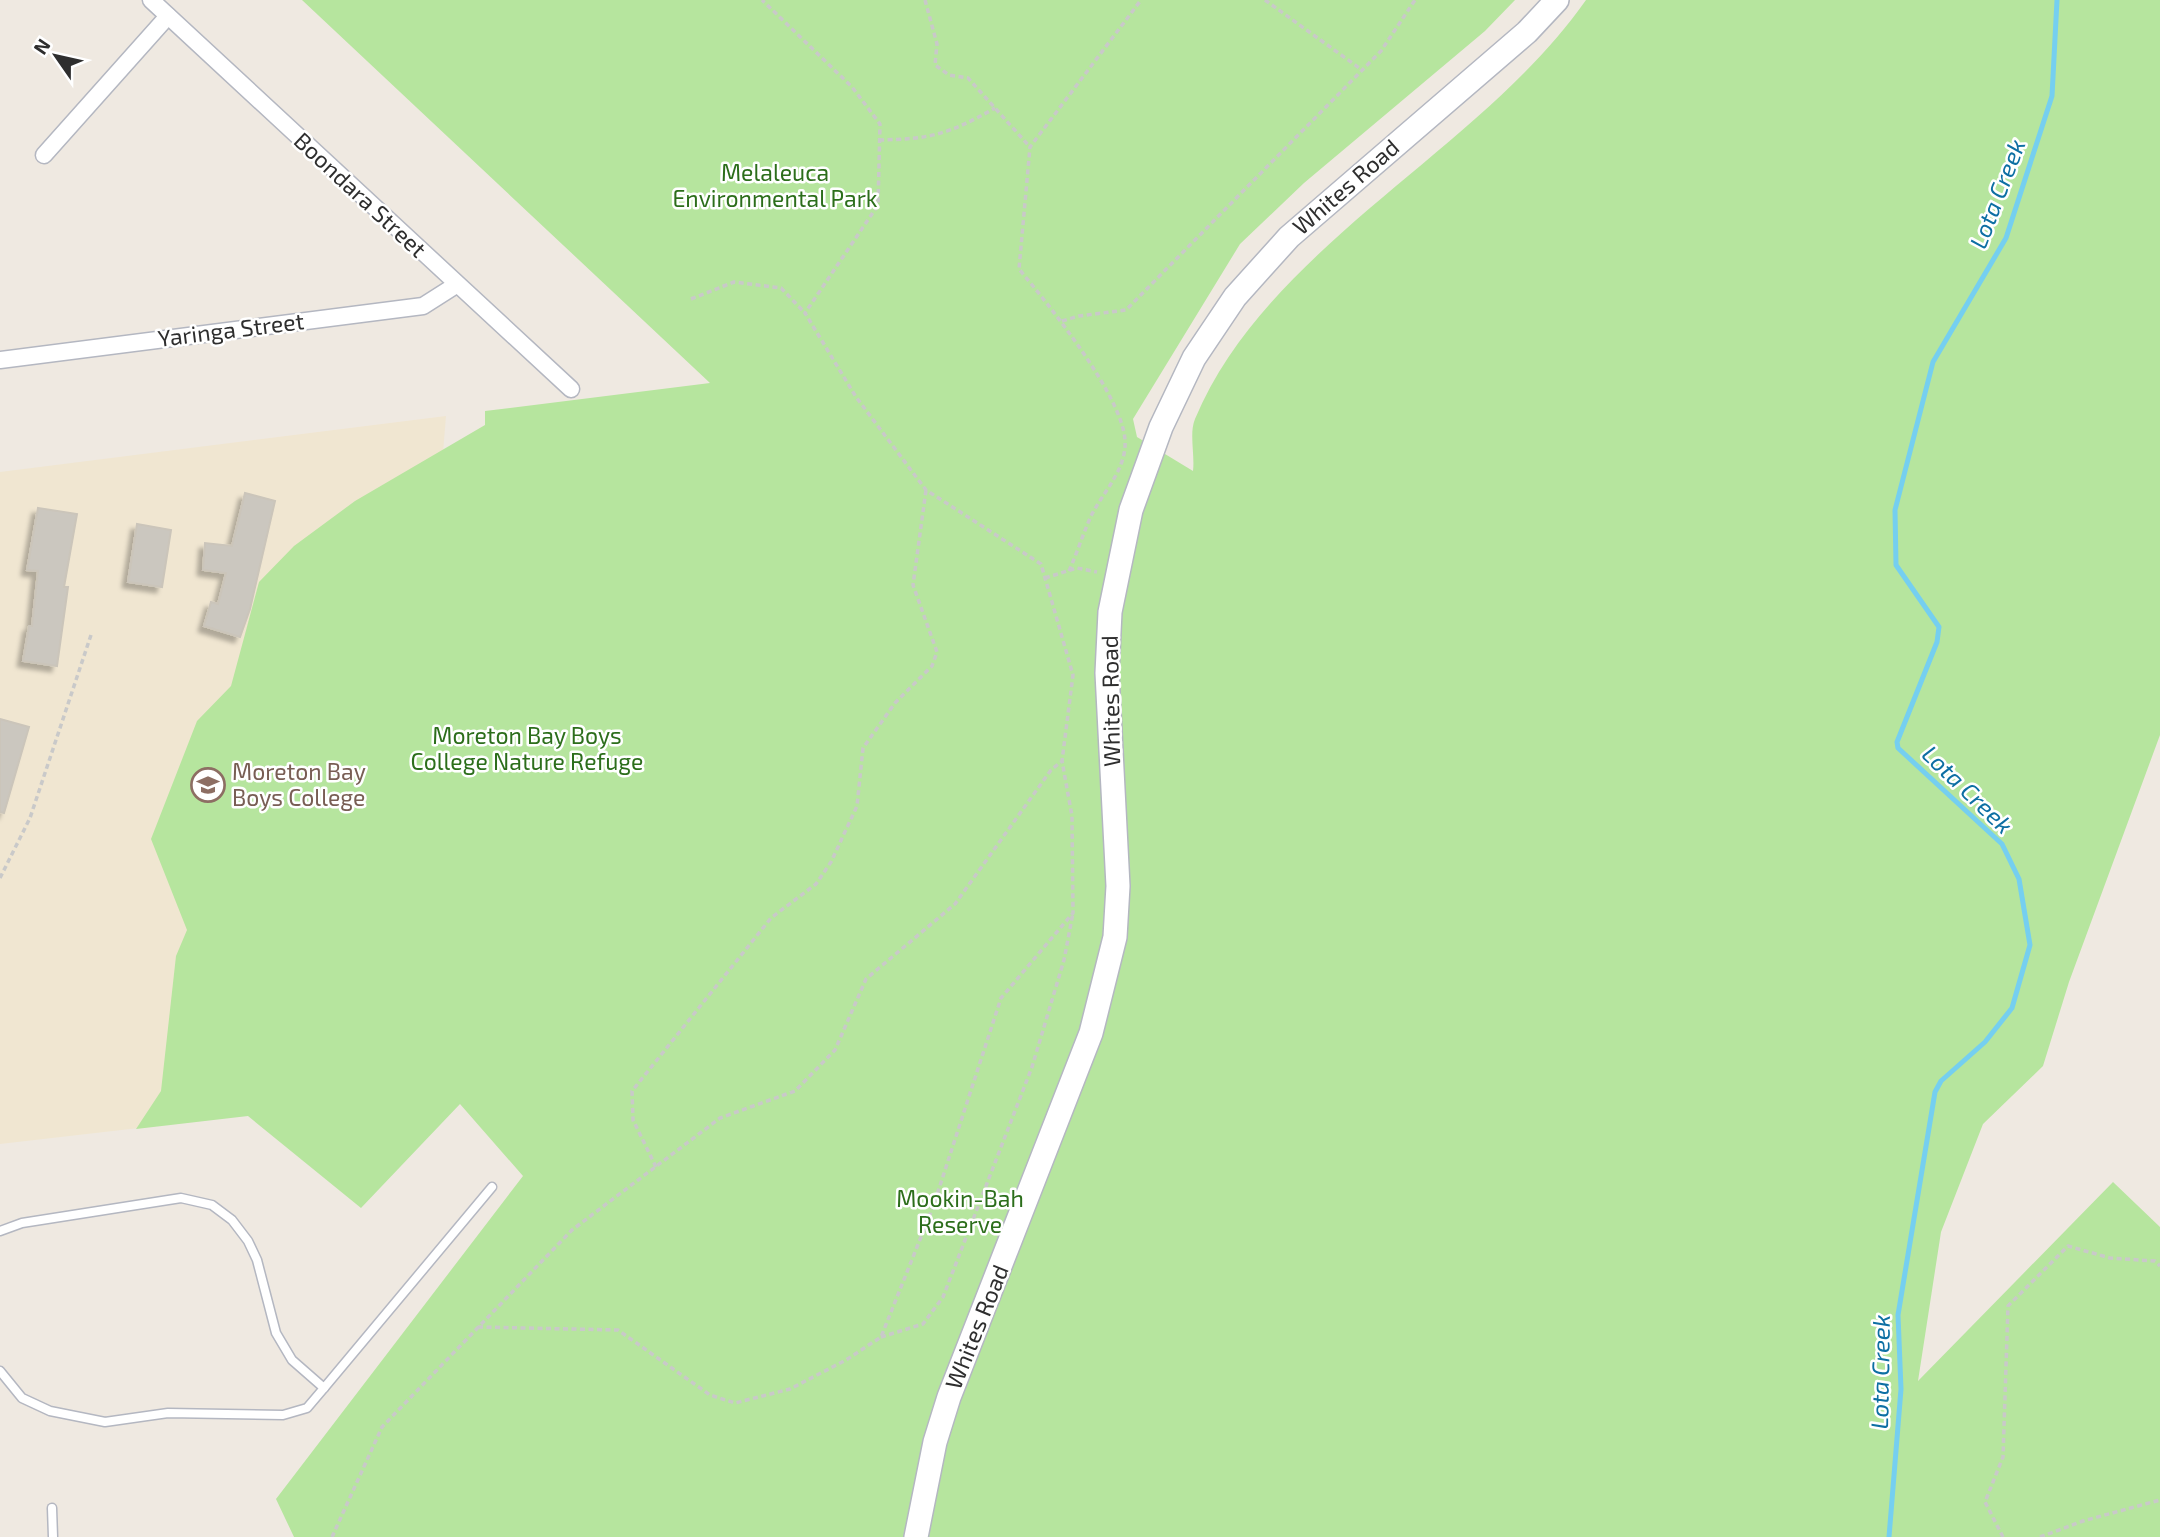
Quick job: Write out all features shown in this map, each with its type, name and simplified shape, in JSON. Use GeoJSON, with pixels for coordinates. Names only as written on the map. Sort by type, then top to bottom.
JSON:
{"type":"FeatureCollection","features":[{"type":"Feature","properties":{"kind":"street","name":"Boondara Street"},"geometry":{"type":"LineString","coordinates":[[150,0],[456,285],[572,389]]}},
{"type":"Feature","properties":{"kind":"street","name":"Whites Road"},"geometry":{"type":"LineString","coordinates":[[916,1537],[934,1442],[949,1397],[1087,1045],[1115,937],[1118,886],[1107,673],[1110,612],[1131,510],[1161,427],[1194,358],[1235,297],[1289,237],[1527,32],[1557,0]]}},
{"type":"Feature","properties":{"kind":"street"},"geometry":{"type":"LineString","coordinates":[[44,155],[168,16]]}},
{"type":"Feature","properties":{"kind":"street","name":"Yaringa Street"},"geometry":{"type":"LineString","coordinates":[[0,360],[423,306],[456,285]]}},
{"type":"Feature","properties":{"kind":"lane"},"geometry":{"type":"LineString","coordinates":[[0,1371],[22,1398],[50,1411],[105,1423],[168,1413],[283,1415],[307,1408],[492,1187]]}},
{"type":"Feature","properties":{"kind":"lane"},"geometry":{"type":"LineString","coordinates":[[0,1231],[22,1223],[181,1198],[212,1205],[232,1220],[248,1241],[257,1260],[276,1333],[292,1360],[324,1388]]}},
{"type":"Feature","properties":{"kind":"lane"},"geometry":{"type":"LineString","coordinates":[[52,1508],[53,1537]]}},
{"type":"Feature","properties":{"kind":"path"},"geometry":{"type":"LineString","coordinates":[[762,0],[852,87],[880,124],[878,205],[805,313]]}},
{"type":"Feature","properties":{"kind":"path"},"geometry":{"type":"LineString","coordinates":[[925,0],[937,44],[935,65],[949,75],[968,78],[1030,147]]}},
{"type":"Feature","properties":{"kind":"path"},"geometry":{"type":"LineString","coordinates":[[1069,570],[1093,513],[1114,484],[1125,440],[1115,407],[1062,321],[1019,269],[1030,147],[1141,0]]}},
{"type":"Feature","properties":{"kind":"path"},"geometry":{"type":"LineString","coordinates":[[1265,0],[1362,70]]}},
{"type":"Feature","properties":{"kind":"path"},"geometry":{"type":"LineString","coordinates":[[1062,321],[1126,310],[1381,51],[1415,0]]}},
{"type":"Feature","properties":{"kind":"path"},"geometry":{"type":"LineString","coordinates":[[879,141],[922,139],[947,133],[995,108]]}},
{"type":"Feature","properties":{"kind":"path"},"geometry":{"type":"LineString","coordinates":[[478,1327],[618,1329],[710,1395],[735,1403],[790,1389],[881,1338],[923,1324],[943,1297],[1032,1068],[1062,971],[1073,913],[1072,816],[1062,761],[1073,675],[1041,564],[926,490],[856,397],[805,313],[781,288],[734,282],[691,299]]}},
{"type":"Feature","properties":{"kind":"path"},"geometry":{"type":"LineString","coordinates":[[656,1167],[633,1120],[632,1091],[771,918],[816,884],[831,862],[857,806],[863,748],[895,703],[935,659],[937,652],[913,585],[926,490]]}},
{"type":"Feature","properties":{"kind":"path"},"geometry":{"type":"LineString","coordinates":[[1045,578],[1077,568]]}},
{"type":"Feature","properties":{"kind":"path"},"geometry":{"type":"LineString","coordinates":[[0,878],[30,818],[92,632]]}},
{"type":"Feature","properties":{"kind":"path"},"geometry":{"type":"LineString","coordinates":[[332,1537],[382,1427],[572,1230],[720,1118],[795,1091],[835,1050],[866,979],[955,904],[1051,770],[1062,761]]}},
{"type":"Feature","properties":{"kind":"path"},"geometry":{"type":"LineString","coordinates":[[881,1338],[933,1207],[1001,998],[1073,913]]}},
{"type":"Feature","properties":{"kind":"path"},"geometry":{"type":"LineString","coordinates":[[2003,1537],[1985,1502],[2003,1457],[2008,1306],[2068,1246],[2110,1258],[2155,1261],[2160,1266]]}},
{"type":"Feature","properties":{"kind":"path"},"geometry":{"type":"LineString","coordinates":[[2040,1537],[2082,1521],[2160,1500]]}},
{"type":"Feature","properties":{"kind":"shaded area","name":"Moreton Bay Boys College"},"geometry":{"type":"Polygon","coordinates":[[[446,416],[390,1099],[0,1144],[0,472],[446,416]]]}},
{"type":"Feature","properties":{"kind":"green space"},"geometry":{"type":"Polygon","coordinates":[[[302,0],[1515,0],[1485,31],[1304,183],[1240,244],[1133,419],[1137,437],[1193,471],[1192,431],[1195,419],[1228,357],[1272,302],[1323,250],[1490,105],[1542,55],[1586,0],[2160,0],[2160,735],[2069,982],[2043,1066],[1983,1124],[1941,1232],[1918,1381],[2113,1182],[2160,1227],[2160,1537],[294,1537],[276,1499],[523,1176],[460,1104],[361,1208],[248,1116],[136,1129],[161,1091],[176,956],[187,930],[151,839],[197,721],[231,686],[259,582],[294,546],[355,501],[485,425],[485,411],[710,383],[302,0]]]}},
{"type":"Feature","properties":{"kind":"building"},"geometry":{"type":"Polygon","coordinates":[[[245,493],[275,501],[250,609],[240,637],[204,626],[211,602],[218,604],[226,573],[203,570],[205,543],[232,546],[245,493]]]}},
{"type":"Feature","properties":{"kind":"building"},"geometry":{"type":"Polygon","coordinates":[[[38,508],[77,514],[64,587],[68,587],[57,666],[23,661],[29,626],[32,626],[38,571],[27,570],[38,508]]]}},
{"type":"Feature","properties":{"kind":"building"},"geometry":{"type":"Polygon","coordinates":[[[137,524],[171,530],[162,587],[128,582],[137,524]]]}},
{"type":"Feature","properties":{"kind":"building"},"geometry":{"type":"Polygon","coordinates":[[[0,719],[29,727],[4,813],[0,812],[0,719]]]}},
{"type":"Feature","properties":{"kind":"waterway","name":"Lota Creek"},"geometry":{"type":"LineString","coordinates":[[1889,1537],[1901,1389],[1898,1315],[1935,1092],[1941,1081],[1985,1042],[2012,1008],[2030,945],[2019,879],[2002,844],[1898,748],[1897,742],[1937,642],[1939,627],[1896,565],[1895,510],[1933,362],[2006,238],[2052,96],[2057,0]]}},
{"type":"Feature","properties":{"kind":"place","name":"Moreton Bay Boys College"},"geometry":{"type":"Point","coordinates":[208,785]}},
{"type":"Feature","properties":{"kind":"park label","name":"Melaleuca Environmental Park"},"geometry":{"type":"Point","coordinates":[775,186]}},
{"type":"Feature","properties":{"kind":"park label","name":"Moreton Bay Boys College Nature Refuge"},"geometry":{"type":"Point","coordinates":[527,749]}},
{"type":"Feature","properties":{"kind":"park label","name":"Mookin-Bah Reserve"},"geometry":{"type":"Point","coordinates":[960,1212]}}]}
